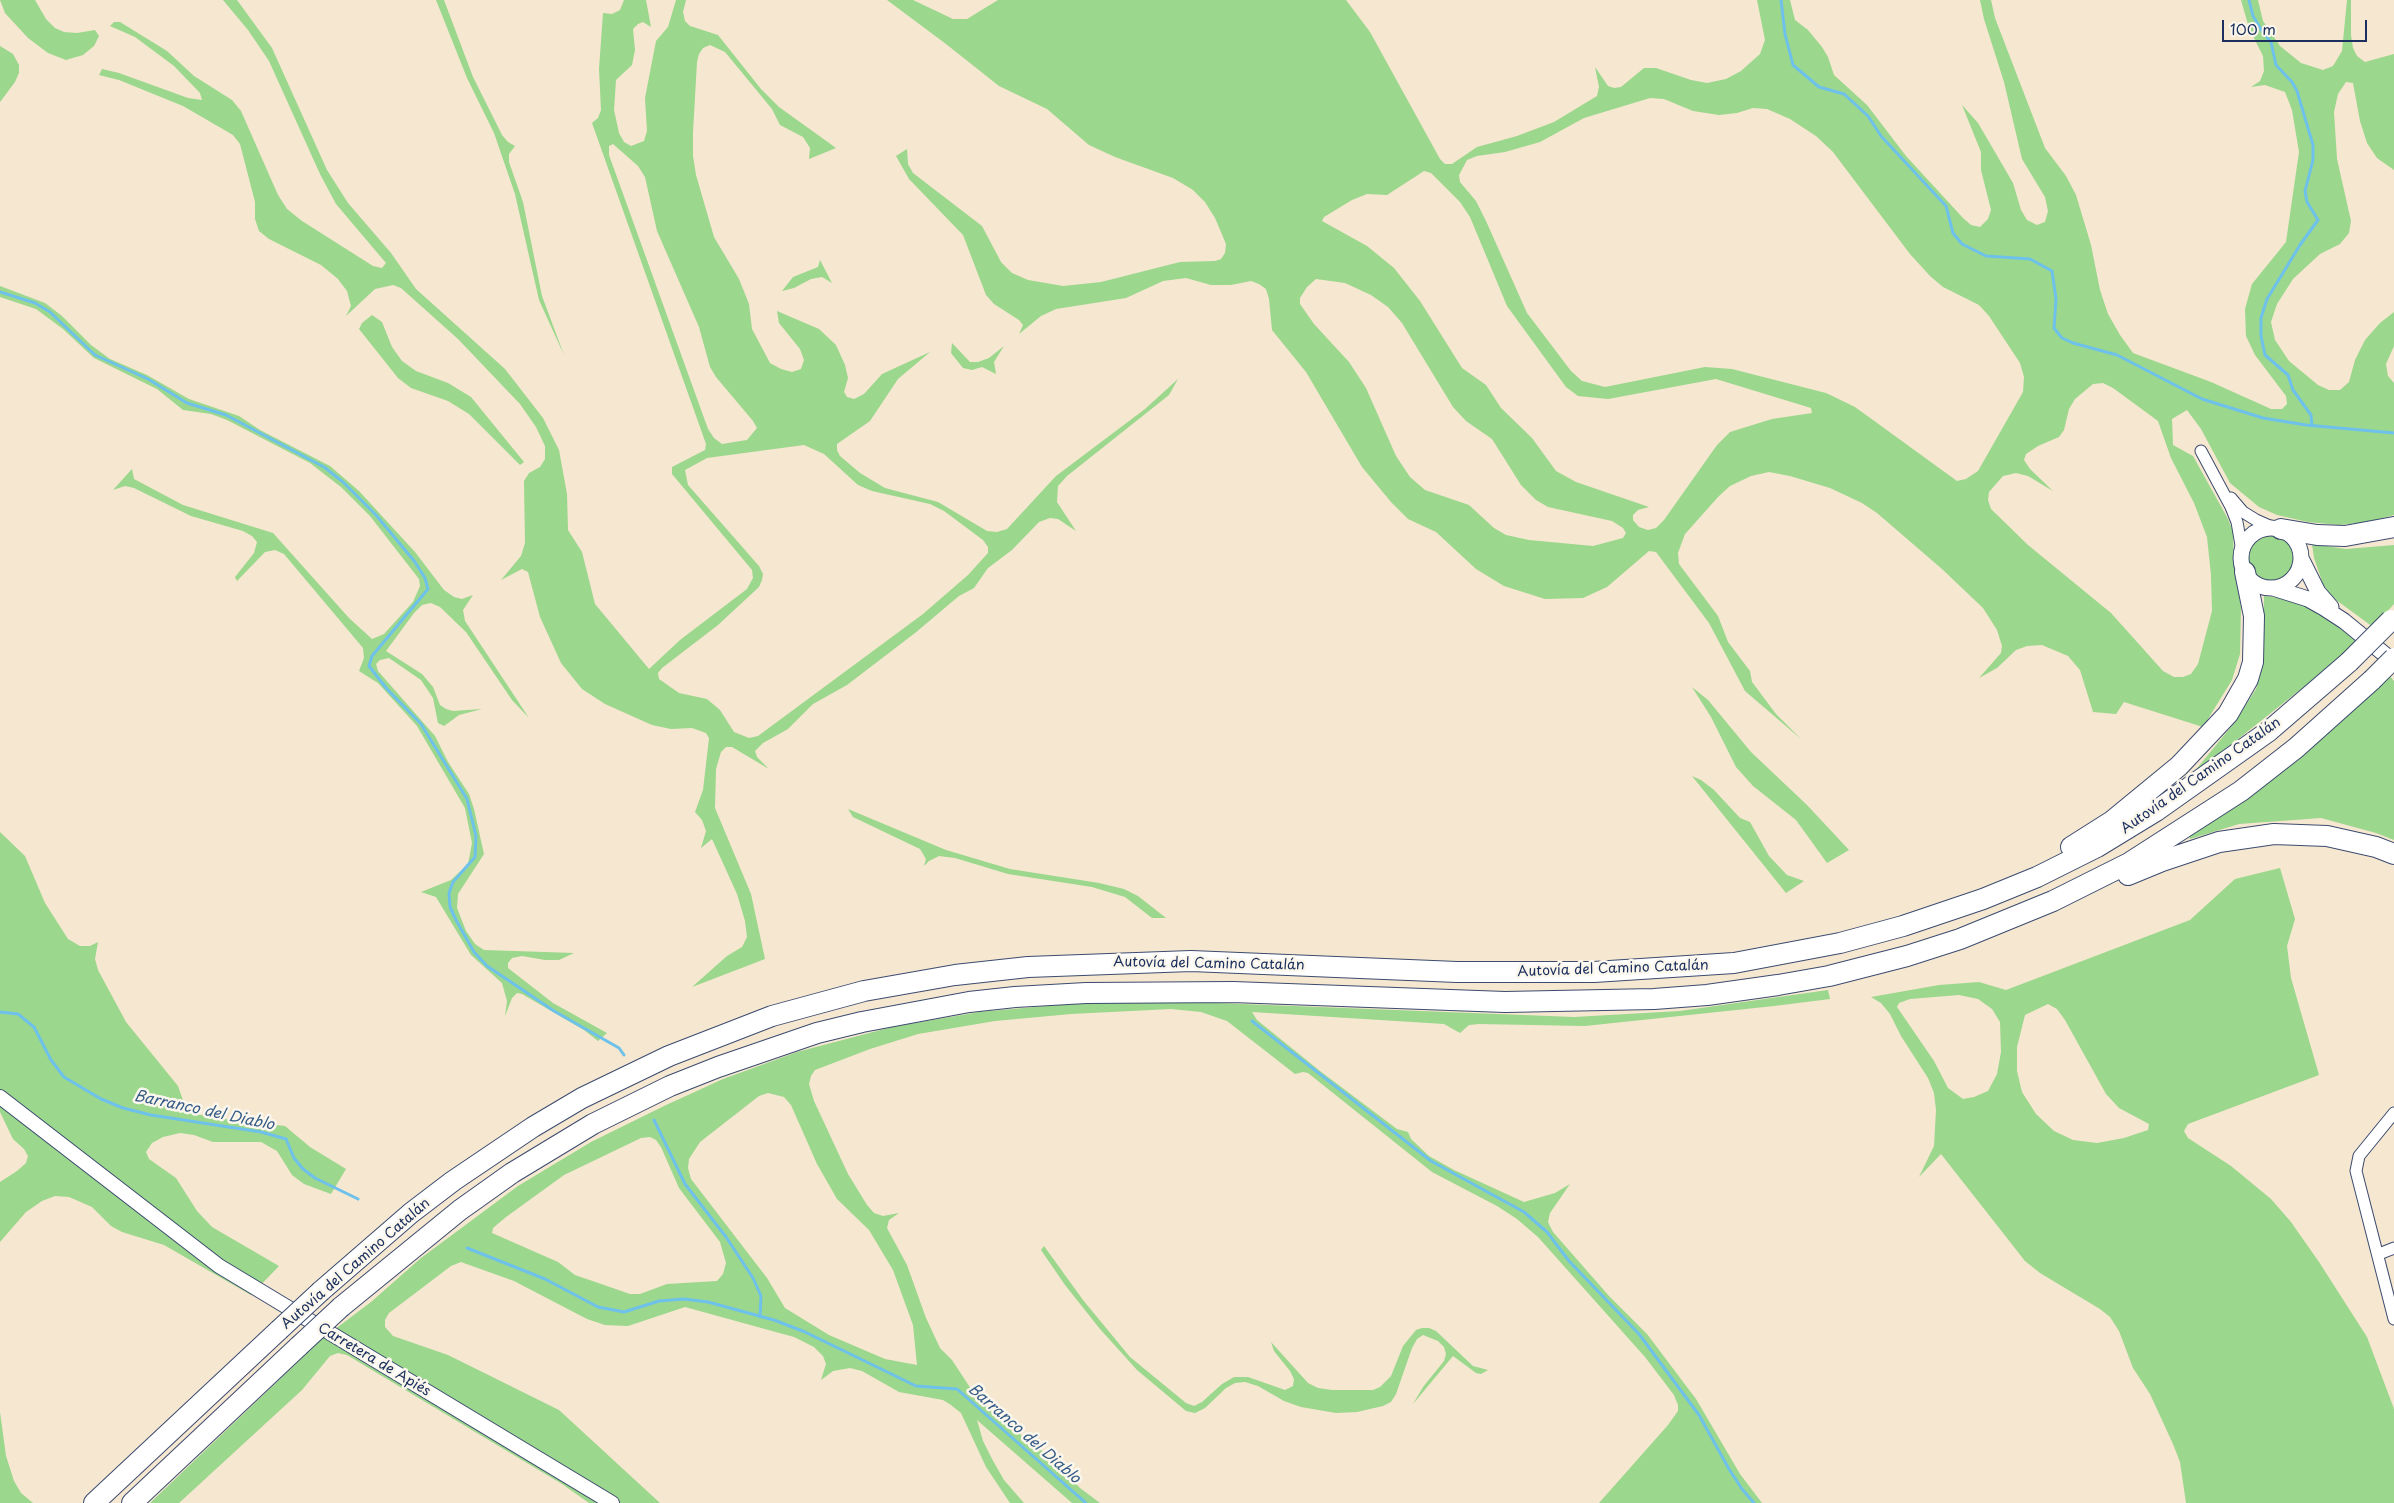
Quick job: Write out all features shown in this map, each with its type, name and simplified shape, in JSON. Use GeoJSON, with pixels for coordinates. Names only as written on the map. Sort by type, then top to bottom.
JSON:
{"type":"FeatureCollection","features":[{"type":"Feature","properties":{"kind":"highway"},"geometry":{"type":"LineString","coordinates":[[2277,528],[2317,535],[2344,536],[2394,526]]}},
{"type":"Feature","properties":{"kind":"highway"},"geometry":{"type":"LineString","coordinates":[[1903,926],[1990,891],[2063,853],[2128,808],[2179,766],[2208,737],[2228,714],[2240,695],[2253,662],[2254,616],[2245,572]]}},
{"type":"Feature","properties":{"kind":"highway","name":"Autovía del Camino Catalán"},"geometry":{"type":"LineString","coordinates":[[94,1503],[321,1291],[384,1236],[453,1181],[533,1127],[582,1098],[669,1056],[724,1033],[772,1016],[864,991],[955,975],[1028,967],[1191,961],[1524,973],[1673,968],[1734,963],[1785,954],[1903,926],[1984,899],[2037,877],[2097,847],[2156,811],[2254,742],[2349,662],[2393,619]]}},
{"type":"Feature","properties":{"kind":"highway","name":"Autovía del Camino Catalán"},"geometry":{"type":"LineString","coordinates":[[132,1503],[341,1307],[460,1210],[512,1173],[593,1124],[670,1086],[718,1067],[817,1033],[862,1022],[969,1002],[1015,997],[1095,992],[1233,992],[1514,1002],[1654,999],[1707,995],[1829,976],[1960,939],[2060,898],[2128,863],[2241,791],[2296,748],[2394,660]]}},
{"type":"Feature","properties":{"kind":"highway"},"geometry":{"type":"LineString","coordinates":[[1889,960],[1968,943],[2036,916],[2162,861],[2219,842],[2274,834],[2297,833],[2352,841],[2394,854]]}},
{"type":"Feature","properties":{"kind":"main road"},"geometry":{"type":"LineString","coordinates":[[2344,621],[2318,592],[2302,560],[2298,543],[2293,536],[2277,528],[2253,534],[2244,544],[2242,551],[2245,572],[2258,585],[2308,599],[2344,621],[2394,660]]}},
{"type":"Feature","properties":{"kind":"main road"},"geometry":{"type":"LineString","coordinates":[[2273,588],[2293,580],[2302,560]]}},
{"type":"Feature","properties":{"kind":"street"},"geometry":{"type":"LineString","coordinates":[[2201,451],[2237,522],[2242,551]]}},
{"type":"Feature","properties":{"kind":"street"},"geometry":{"type":"LineString","coordinates":[[2214,474],[2244,512],[2256,520],[2277,528]]}},
{"type":"Feature","properties":{"kind":"street","name":"Carretera de Apiés"},"geometry":{"type":"LineString","coordinates":[[0,1097],[219,1266],[612,1503]]}},
{"type":"Feature","properties":{"kind":"street"},"geometry":{"type":"LineString","coordinates":[[2394,1113],[2359,1156],[2356,1164],[2361,1194],[2379,1254],[2394,1319]]}},
{"type":"Feature","properties":{"kind":"street"},"geometry":{"type":"LineString","coordinates":[[2379,1254],[2394,1248]]}},
{"type":"Feature","properties":{"kind":"green space"},"geometry":{"type":"Polygon","coordinates":[[[0,0],[35,0],[46,19],[55,28],[64,32],[77,33],[95,30],[99,36],[94,46],[83,55],[66,60],[48,53],[28,38],[5,13],[0,0]]]}},
{"type":"Feature","properties":{"kind":"green space"},"geometry":{"type":"Polygon","coordinates":[[[223,0],[237,0],[272,48],[327,170],[348,203],[391,253],[416,289],[505,369],[543,418],[559,450],[567,494],[568,530],[582,552],[595,604],[649,669],[680,640],[747,589],[753,578],[752,570],[672,474],[672,467],[705,450],[706,444],[592,123],[598,118],[601,110],[599,69],[603,13],[612,14],[620,10],[624,0],[646,0],[651,27],[643,22],[633,29],[635,50],[632,65],[616,80],[614,110],[619,133],[624,142],[631,146],[644,141],[647,131],[645,98],[656,41],[668,27],[676,0],[686,0],[683,12],[685,21],[690,26],[718,35],[761,89],[779,107],[836,148],[809,159],[810,148],[803,137],[780,125],[772,109],[725,52],[710,45],[703,48],[697,62],[693,132],[693,156],[696,175],[714,237],[739,279],[749,304],[752,329],[770,363],[792,372],[801,369],[804,360],[800,349],[779,323],[777,311],[819,329],[836,345],[845,365],[848,378],[844,392],[847,397],[854,399],[864,394],[882,374],[930,352],[898,379],[870,421],[837,444],[840,456],[860,473],[885,488],[938,502],[987,531],[997,532],[1007,529],[1056,476],[1145,409],[1178,379],[1169,395],[1067,476],[1058,486],[1057,502],[1076,531],[1058,519],[1050,518],[1039,522],[1012,550],[988,568],[974,588],[959,596],[915,633],[847,685],[813,704],[788,729],[763,743],[755,751],[757,757],[769,769],[732,747],[726,747],[721,752],[716,769],[715,808],[751,894],[765,959],[692,987],[727,956],[742,947],[747,937],[745,921],[737,894],[712,839],[701,848],[706,831],[702,820],[695,812],[703,790],[709,738],[706,733],[692,728],[671,729],[652,725],[605,704],[582,689],[561,663],[540,617],[528,572],[522,569],[501,580],[521,556],[525,543],[524,481],[529,473],[540,467],[545,459],[545,446],[536,427],[520,404],[458,339],[401,288],[393,285],[375,289],[346,316],[351,306],[347,291],[338,279],[321,265],[269,239],[259,231],[255,219],[255,202],[240,144],[233,135],[183,106],[119,80],[99,75],[102,69],[119,73],[188,98],[202,100],[200,93],[174,66],[135,37],[110,26],[114,22],[120,22],[167,51],[194,76],[232,100],[241,111],[278,195],[287,209],[302,221],[373,266],[382,268],[386,263],[336,204],[320,174],[269,61],[248,30],[223,0]],[[613,144],[609,146],[609,155],[708,429],[714,438],[722,444],[747,440],[757,428],[710,367],[699,327],[657,231],[645,177],[638,166],[613,144]],[[804,445],[707,458],[685,470],[688,485],[759,566],[763,574],[759,587],[718,625],[662,668],[658,673],[659,679],[679,693],[707,699],[720,710],[734,732],[749,738],[758,736],[923,614],[968,575],[988,553],[988,547],[983,540],[944,511],[930,504],[872,491],[858,485],[824,454],[804,445]]]}},
{"type":"Feature","properties":{"kind":"green space"},"geometry":{"type":"Polygon","coordinates":[[[436,0],[444,0],[473,77],[502,135],[515,146],[509,154],[509,162],[523,202],[542,296],[564,355],[539,300],[515,194],[494,133],[467,78],[436,0]]]}},
{"type":"Feature","properties":{"kind":"green space"},"geometry":{"type":"Polygon","coordinates":[[[887,0],[913,0],[953,19],[967,19],[998,0],[1346,0],[1370,32],[1440,159],[1445,164],[1452,164],[1477,147],[1517,136],[1554,122],[1597,96],[1599,87],[1595,67],[1608,86],[1614,88],[1621,87],[1644,68],[1656,68],[1691,80],[1707,83],[1726,79],[1741,71],[1760,54],[1765,40],[1757,0],[1790,0],[1795,20],[1808,30],[1822,47],[1828,57],[1834,75],[1867,105],[1906,156],[1963,218],[1971,225],[1980,227],[1988,219],[1991,210],[1981,170],[1981,152],[1962,105],[1978,123],[2013,183],[2021,210],[2027,220],[2037,225],[2045,222],[2048,211],[2045,197],[2022,159],[2004,82],[1984,19],[1980,0],[1991,0],[1995,18],[2045,148],[2066,176],[2076,195],[2091,245],[2100,290],[2108,314],[2120,335],[2133,353],[2211,382],[2271,409],[2282,409],[2287,404],[2286,396],[2255,355],[2246,336],[2245,309],[2252,284],[2286,242],[2299,152],[2292,110],[2285,92],[2265,85],[2251,87],[2260,81],[2264,71],[2263,56],[2249,28],[2241,0],[2258,0],[2263,21],[2280,46],[2301,63],[2323,70],[2333,66],[2342,51],[2347,0],[2351,0],[2351,35],[2353,48],[2357,56],[2365,62],[2394,54],[2394,170],[2377,158],[2367,143],[2360,121],[2353,83],[2346,82],[2338,94],[2334,112],[2337,159],[2351,221],[2349,233],[2340,244],[2320,254],[2293,279],[2277,304],[2271,322],[2275,340],[2289,361],[2318,385],[2329,390],[2340,390],[2349,382],[2355,360],[2365,340],[2380,323],[2394,312],[2394,346],[2386,364],[2388,376],[2394,383],[2394,515],[2368,522],[2339,525],[2308,522],[2277,515],[2259,507],[2230,483],[2201,429],[2187,410],[2172,419],[2173,445],[2193,456],[2233,531],[2234,566],[2241,607],[2240,654],[2232,680],[2203,727],[2124,702],[2116,714],[2093,712],[2080,670],[2068,656],[2042,645],[2027,646],[2016,650],[1997,668],[1979,678],[2001,653],[2002,646],[1997,630],[1983,608],[1942,569],[1877,513],[1862,503],[1830,488],[1790,476],[1769,472],[1751,476],[1730,486],[1685,534],[1678,553],[1679,564],[1718,616],[1728,642],[1750,671],[1752,682],[1776,714],[1801,739],[1745,691],[1709,623],[1656,552],[1649,551],[1607,587],[1583,598],[1545,599],[1504,586],[1476,569],[1436,532],[1408,519],[1362,467],[1306,372],[1272,330],[1269,299],[1266,289],[1259,284],[1251,281],[1231,285],[1211,285],[1186,278],[1163,281],[1126,298],[1056,309],[1041,316],[1019,334],[1023,325],[1019,320],[994,304],[986,295],[963,235],[909,179],[896,156],[907,149],[908,164],[913,173],[982,226],[1001,262],[1012,273],[1028,280],[1063,286],[1101,282],[1180,262],[1215,261],[1221,259],[1225,253],[1226,244],[1215,218],[1205,202],[1193,190],[1173,178],[1115,157],[1089,145],[1047,109],[999,86],[887,0]],[[1650,98],[1584,118],[1540,142],[1467,160],[1459,175],[1460,182],[1476,201],[1486,221],[1527,313],[1571,371],[1582,381],[1605,387],[1705,367],[1732,369],[1826,393],[1855,407],[1957,481],[1966,479],[1978,471],[2023,392],[2024,377],[2020,363],[1989,316],[1979,305],[1943,287],[1910,254],[1833,152],[1816,136],[1790,119],[1767,109],[1753,108],[1737,113],[1719,115],[1693,111],[1664,99],[1650,98]],[[1424,171],[1387,195],[1367,194],[1352,200],[1324,217],[1322,221],[1367,246],[1394,268],[1420,301],[1462,368],[1486,385],[1501,408],[1532,438],[1556,471],[1576,482],[1649,507],[1638,510],[1633,515],[1633,520],[1639,527],[1648,530],[1656,528],[1664,520],[1717,445],[1730,432],[1772,419],[1812,413],[1811,408],[1716,379],[1608,399],[1578,396],[1566,387],[1507,306],[1470,217],[1460,202],[1431,173],[1424,171]],[[1316,279],[1307,287],[1300,298],[1300,304],[1314,324],[1349,362],[1366,388],[1396,456],[1410,477],[1425,490],[1469,505],[1494,528],[1506,535],[1529,540],[1593,546],[1623,538],[1626,533],[1623,528],[1612,521],[1548,507],[1536,500],[1521,485],[1492,439],[1466,421],[1453,407],[1402,323],[1388,307],[1371,295],[1345,283],[1316,279]],[[2103,383],[2093,384],[2075,399],[2069,409],[2064,430],[2059,437],[2038,446],[2026,454],[2024,460],[2030,469],[2053,491],[2028,476],[2016,473],[2003,476],[1989,492],[1988,500],[1991,509],[2028,545],[2111,613],[2163,671],[2174,677],[2183,677],[2191,674],[2198,664],[2212,611],[2207,537],[2194,503],[2171,458],[2158,421],[2113,388],[2103,383]]]}},
{"type":"Feature","properties":{"kind":"green space"},"geometry":{"type":"Polygon","coordinates":[[[0,46],[13,54],[19,65],[19,73],[15,82],[0,102],[0,46]]]}},
{"type":"Feature","properties":{"kind":"green space"},"geometry":{"type":"Polygon","coordinates":[[[820,260],[832,283],[822,277],[811,279],[794,288],[782,291],[793,277],[818,267],[820,260]]]}},
{"type":"Feature","properties":{"kind":"green space"},"geometry":{"type":"Polygon","coordinates":[[[0,286],[45,303],[62,316],[91,345],[110,359],[147,375],[189,399],[239,416],[260,430],[330,466],[359,491],[415,552],[444,590],[454,597],[462,599],[473,595],[463,610],[465,621],[529,718],[512,700],[466,632],[440,607],[431,603],[422,605],[414,613],[386,651],[422,674],[433,687],[440,705],[446,709],[453,711],[482,709],[459,715],[444,726],[438,723],[433,698],[421,680],[389,658],[380,660],[376,664],[378,671],[435,736],[448,762],[469,794],[484,854],[458,894],[457,908],[466,931],[475,944],[484,950],[574,953],[559,960],[545,960],[522,956],[512,958],[508,963],[508,968],[553,1003],[607,1033],[598,1041],[584,1030],[522,994],[517,993],[512,998],[505,1016],[507,1001],[502,983],[471,955],[436,897],[421,892],[451,880],[468,864],[472,843],[465,808],[417,726],[378,683],[359,671],[364,658],[363,648],[284,554],[275,550],[265,552],[237,581],[235,577],[254,553],[257,542],[252,536],[243,531],[191,516],[134,488],[125,486],[113,490],[132,469],[134,479],[183,505],[273,533],[349,618],[372,639],[384,634],[413,602],[420,586],[419,579],[370,516],[341,487],[310,463],[227,420],[211,414],[183,410],[157,389],[94,358],[63,329],[36,309],[0,297],[0,286]]]}},
{"type":"Feature","properties":{"kind":"green space"},"geometry":{"type":"Polygon","coordinates":[[[372,315],[382,322],[392,347],[402,361],[416,371],[448,383],[471,397],[524,462],[520,465],[469,414],[448,401],[411,388],[398,378],[359,329],[362,323],[372,315]]]}},
{"type":"Feature","properties":{"kind":"green space"},"geometry":{"type":"Polygon","coordinates":[[[952,343],[970,362],[978,362],[989,358],[1004,346],[994,362],[996,374],[982,367],[972,370],[963,368],[951,353],[952,343]]]}},
{"type":"Feature","properties":{"kind":"green space"},"geometry":{"type":"Polygon","coordinates":[[[2272,533],[2281,535],[2289,540],[2294,548],[2296,557],[2294,566],[2289,574],[2281,579],[2272,581],[2263,579],[2255,574],[2250,566],[2248,557],[2250,548],[2255,540],[2263,535],[2272,533]]]}},
{"type":"Feature","properties":{"kind":"green space"},"geometry":{"type":"Polygon","coordinates":[[[2312,544],[2346,549],[2394,545],[2394,604],[2373,627],[2332,597],[2323,584],[2314,558],[2312,544]]]}},
{"type":"Feature","properties":{"kind":"green space"},"geometry":{"type":"Polygon","coordinates":[[[2264,596],[2287,599],[2329,618],[2356,642],[2335,662],[2189,778],[2235,722],[2256,689],[2263,660],[2264,596]]]}},
{"type":"Feature","properties":{"kind":"green space"},"geometry":{"type":"Polygon","coordinates":[[[2389,675],[2394,681],[2394,840],[2376,833],[2321,818],[2239,824],[2190,839],[2189,834],[2389,675]]]}},
{"type":"Feature","properties":{"kind":"green space"},"geometry":{"type":"Polygon","coordinates":[[[1692,687],[1708,700],[1751,752],[1807,805],[1849,850],[1827,863],[1796,820],[1753,786],[1736,767],[1711,717],[1692,687]]]}},
{"type":"Feature","properties":{"kind":"green space"},"geometry":{"type":"Polygon","coordinates":[[[1692,776],[1714,790],[1740,818],[1750,822],[1769,856],[1787,875],[1804,881],[1786,893],[1692,776]]]}},
{"type":"Feature","properties":{"kind":"green space"},"geometry":{"type":"Polygon","coordinates":[[[848,809],[946,850],[1010,869],[1099,883],[1124,889],[1138,896],[1166,918],[1152,918],[1125,897],[1092,887],[1008,874],[955,858],[939,856],[924,866],[926,859],[920,849],[853,817],[848,809]]]}},
{"type":"Feature","properties":{"kind":"green space"},"geometry":{"type":"Polygon","coordinates":[[[0,832],[25,856],[45,903],[68,939],[80,946],[90,946],[98,942],[95,959],[98,970],[126,1022],[178,1086],[185,1106],[194,1113],[208,1117],[285,1126],[310,1147],[346,1169],[331,1194],[304,1184],[292,1175],[277,1151],[261,1142],[213,1142],[194,1135],[180,1133],[163,1137],[152,1143],[146,1152],[149,1159],[176,1178],[197,1211],[212,1227],[279,1266],[251,1295],[164,1245],[122,1232],[111,1226],[92,1207],[69,1197],[55,1196],[42,1201],[26,1212],[0,1242],[0,1182],[26,1163],[28,1156],[24,1149],[13,1139],[0,1112],[0,832]]]}},
{"type":"Feature","properties":{"kind":"green space"},"geometry":{"type":"Polygon","coordinates":[[[2280,868],[2295,919],[2287,946],[2291,978],[2319,1075],[2188,1124],[2184,1131],[2188,1138],[2231,1166],[2271,1199],[2291,1222],[2319,1262],[2367,1337],[2394,1409],[2394,1503],[2186,1503],[2180,1462],[2173,1444],[2150,1394],[2133,1368],[2119,1331],[2110,1317],[2040,1273],[2025,1261],[1941,1154],[1919,1177],[1934,1146],[1936,1110],[1934,1093],[1928,1078],[1901,1036],[1890,1014],[1881,1003],[1871,997],[1939,985],[1979,982],[2006,990],[2190,920],[2235,879],[2280,868]],[[1959,995],[1910,999],[1899,1003],[1897,1007],[1934,1061],[1948,1088],[1963,1099],[1988,1091],[1997,1074],[2001,1052],[2000,1022],[1992,1009],[1978,999],[1959,995]],[[2048,1004],[2025,1015],[2017,1047],[2017,1071],[2022,1092],[2036,1114],[2054,1131],[2073,1140],[2097,1143],[2124,1138],[2148,1130],[2149,1124],[2119,1108],[2106,1094],[2065,1020],[2057,1009],[2048,1004]]]}},
{"type":"Feature","properties":{"kind":"green space"},"geometry":{"type":"Polygon","coordinates":[[[1828,990],[1830,999],[1585,1026],[1479,1024],[1469,1025],[1460,1033],[1444,1024],[1252,1012],[1257,1020],[1320,1071],[1397,1129],[1408,1132],[1411,1139],[1429,1156],[1454,1170],[1524,1202],[1555,1193],[1570,1184],[1550,1213],[1548,1222],[1553,1232],[1609,1296],[1647,1334],[1696,1399],[1740,1474],[1762,1503],[1599,1503],[1668,1425],[1678,1411],[1674,1395],[1645,1357],[1538,1237],[1517,1219],[1497,1206],[1432,1172],[1308,1073],[1295,1074],[1227,1021],[1201,1012],[1171,1009],[1071,1014],[995,1021],[918,1034],[870,1049],[815,1070],[809,1084],[814,1101],[848,1174],[867,1205],[874,1213],[883,1216],[899,1213],[889,1220],[887,1228],[907,1265],[926,1318],[940,1348],[952,1360],[973,1392],[999,1418],[1050,1457],[1080,1488],[1100,1503],[1072,1503],[977,1420],[983,1441],[992,1459],[1004,1480],[1024,1503],[1010,1503],[986,1467],[961,1413],[951,1405],[943,1400],[899,1392],[862,1371],[850,1368],[833,1371],[821,1380],[826,1364],[823,1356],[814,1347],[794,1337],[685,1307],[628,1326],[605,1325],[587,1319],[514,1281],[461,1262],[451,1266],[389,1313],[385,1320],[385,1327],[393,1336],[448,1355],[559,1410],[660,1503],[589,1503],[562,1484],[347,1355],[338,1353],[330,1356],[302,1390],[179,1503],[150,1503],[322,1339],[371,1302],[421,1258],[518,1186],[591,1142],[664,1106],[723,1079],[797,1052],[892,1027],[979,1012],[1069,1004],[1166,1001],[1574,1017],[1680,1011],[1828,990]],[[768,1093],[759,1096],[700,1142],[689,1159],[688,1168],[691,1179],[767,1278],[785,1308],[829,1335],[885,1359],[917,1365],[913,1325],[893,1270],[869,1230],[837,1199],[817,1164],[791,1105],[784,1097],[768,1093]],[[650,1137],[641,1138],[564,1175],[506,1217],[493,1228],[492,1233],[558,1262],[575,1275],[630,1294],[640,1294],[667,1284],[717,1281],[723,1274],[726,1263],[720,1242],[679,1188],[661,1147],[656,1140],[650,1137]]]}},
{"type":"Feature","properties":{"kind":"green space"},"geometry":{"type":"Polygon","coordinates":[[[1044,1246],[1083,1300],[1130,1357],[1186,1403],[1194,1406],[1234,1377],[1248,1377],[1285,1390],[1293,1386],[1294,1379],[1290,1371],[1274,1351],[1271,1342],[1308,1383],[1318,1388],[1332,1390],[1373,1390],[1380,1387],[1391,1376],[1403,1346],[1416,1330],[1422,1328],[1436,1331],[1473,1366],[1488,1370],[1481,1374],[1476,1373],[1453,1356],[1413,1404],[1423,1387],[1444,1361],[1446,1354],[1444,1347],[1438,1341],[1423,1335],[1417,1339],[1412,1348],[1396,1394],[1391,1402],[1383,1406],[1357,1412],[1336,1413],[1301,1407],[1284,1401],[1258,1386],[1245,1382],[1235,1383],[1226,1388],[1205,1408],[1195,1413],[1186,1411],[1137,1370],[1100,1329],[1065,1285],[1041,1250],[1044,1246]]]}},
{"type":"Feature","properties":{"kind":"green space"},"geometry":{"type":"Polygon","coordinates":[[[0,1412],[6,1456],[14,1481],[21,1493],[33,1503],[0,1503],[0,1412]]]}},
{"type":"Feature","properties":{"kind":"waterway"},"geometry":{"type":"LineString","coordinates":[[1781,0],[1785,34],[1793,65],[1819,87],[1844,94],[1868,116],[1881,136],[1946,206],[1953,233],[1962,244],[1986,256],[2030,259],[2052,271],[2056,299],[2054,328],[2062,338],[2073,343],[2117,355],[2202,399],[2263,418],[2306,425],[2394,433]]}},
{"type":"Feature","properties":{"kind":"waterway"},"geometry":{"type":"LineString","coordinates":[[2249,0],[2253,16],[2271,42],[2276,65],[2292,82],[2297,91],[2313,145],[2313,160],[2305,191],[2307,202],[2318,220],[2300,245],[2267,299],[2261,318],[2261,336],[2265,355],[2288,375],[2293,390],[2311,415],[2312,426]]}},
{"type":"Feature","properties":{"kind":"waterway"},"geometry":{"type":"LineString","coordinates":[[0,292],[35,303],[50,312],[95,355],[148,379],[187,403],[226,415],[324,467],[343,482],[376,515],[415,562],[425,578],[428,589],[372,656],[369,666],[387,689],[421,724],[467,799],[476,836],[475,857],[453,882],[449,893],[450,907],[474,952],[487,966],[554,1011],[619,1048],[624,1055]]}},
{"type":"Feature","properties":{"kind":"waterway","name":"Barranco del Diablo"},"geometry":{"type":"LineString","coordinates":[[0,1012],[18,1014],[34,1027],[51,1060],[64,1077],[101,1099],[123,1108],[151,1115],[261,1132],[286,1139],[294,1158],[303,1169],[315,1178],[358,1199]]}},
{"type":"Feature","properties":{"kind":"waterway"},"geometry":{"type":"LineString","coordinates":[[1252,1021],[1431,1161],[1524,1212],[1547,1232],[1569,1261],[1639,1334],[1699,1415],[1729,1469],[1754,1503]]}},
{"type":"Feature","properties":{"kind":"waterway"},"geometry":{"type":"LineString","coordinates":[[654,1120],[685,1184],[726,1237],[753,1278],[761,1296],[760,1317]]}},
{"type":"Feature","properties":{"kind":"waterway","name":"Barranco del Diablo"},"geometry":{"type":"LineString","coordinates":[[467,1248],[545,1279],[598,1307],[624,1312],[659,1301],[684,1299],[708,1302],[774,1320],[805,1332],[916,1386],[957,1389],[1086,1503]]}}]}
